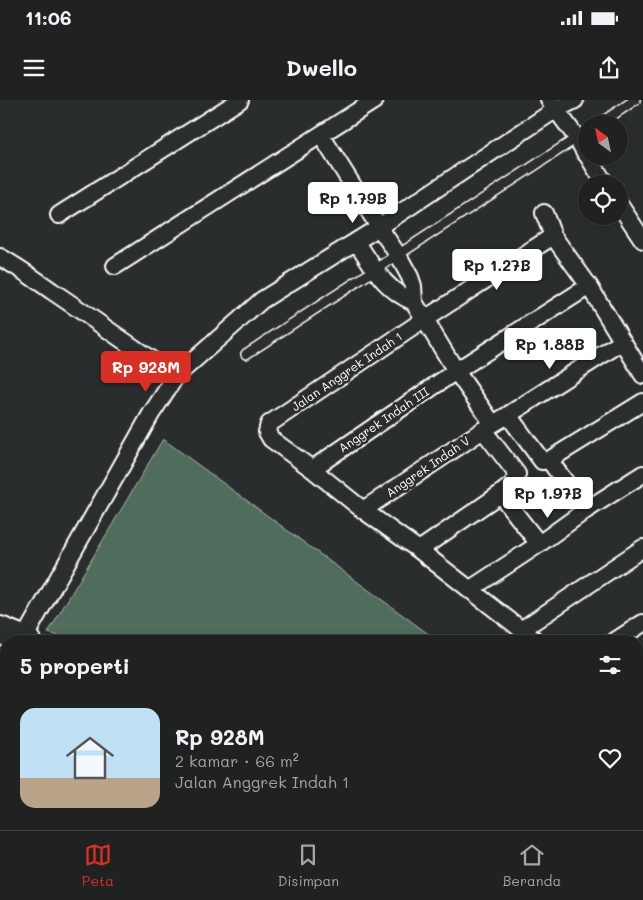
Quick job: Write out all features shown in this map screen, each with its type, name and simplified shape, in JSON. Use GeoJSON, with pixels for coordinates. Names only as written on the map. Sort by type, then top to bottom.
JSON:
{"type":"FeatureCollection","features":[{"type":"Feature","properties":{"kind":"street"},"geometry":{"type":"LineString","coordinates":[[59,215],[240,100]]}},
{"type":"Feature","properties":{"kind":"street"},"geometry":{"type":"LineString","coordinates":[[115,266],[375,100]]}},
{"type":"Feature","properties":{"kind":"street"},"geometry":{"type":"LineString","coordinates":[[18,635],[151,414],[172,383],[262,300],[378,227],[552,105],[575,100]]}},
{"type":"Feature","properties":{"kind":"street"},"geometry":{"type":"LineString","coordinates":[[552,105],[578,131]]}},
{"type":"Feature","properties":{"kind":"street"},"geometry":{"type":"LineString","coordinates":[[321,135],[378,227],[398,255],[410,277],[413,286],[414,302],[516,474],[513,484],[419,550]]}},
{"type":"Feature","properties":{"kind":"street"},"geometry":{"type":"LineString","coordinates":[[544,213],[553,236],[589,286],[643,375]]}},
{"type":"Feature","properties":{"kind":"street"},"geometry":{"type":"LineString","coordinates":[[628,218],[643,240]]}},
{"type":"Feature","properties":{"kind":"street","name":"Jalan Anggrek Indah 1"},"geometry":{"type":"LineString","coordinates":[[312,469],[271,439],[266,432],[269,424],[553,236]]}},
{"type":"Feature","properties":{"kind":"street"},"geometry":{"type":"LineString","coordinates":[[356,241],[385,283],[403,298],[414,302]]}},
{"type":"Feature","properties":{"kind":"street"},"geometry":{"type":"LineString","coordinates":[[0,257],[142,355],[172,383]]}},
{"type":"Feature","properties":{"kind":"street","name":"Anggrek Indah III"},"geometry":{"type":"LineString","coordinates":[[312,469],[456,371],[589,286]]}},
{"type":"Feature","properties":{"kind":"street","name":"Anggrek Indah V"},"geometry":{"type":"LineString","coordinates":[[363,510],[488,427],[622,342]]}},
{"type":"Feature","properties":{"kind":"street"},"geometry":{"type":"LineString","coordinates":[[508,415],[542,461],[549,460],[643,402]]}},
{"type":"Feature","properties":{"kind":"street"},"geometry":{"type":"LineString","coordinates":[[549,460],[586,510]]}},
{"type":"Feature","properties":{"kind":"street"},"geometry":{"type":"LineString","coordinates":[[312,469],[528,635]]}},
{"type":"Feature","properties":{"kind":"street"},"geometry":{"type":"LineString","coordinates":[[469,590],[540,544],[586,510],[643,474]]}},
{"type":"Feature","properties":{"kind":"street"},"geometry":{"type":"LineString","coordinates":[[500,494],[540,544]]}},
{"type":"Feature","properties":{"kind":"street"},"geometry":{"type":"LineString","coordinates":[[521,630],[643,548]]}},
{"type":"Feature","properties":{"kind":"street"},"geometry":{"type":"LineString","coordinates":[[624,635],[643,623]]}},
{"type":"Feature","properties":{"kind":"lane"},"geometry":{"type":"LineString","coordinates":[[612,115],[635,100]]}},
{"type":"Feature","properties":{"kind":"lane"},"geometry":{"type":"LineString","coordinates":[[246,354],[578,138]]}},
{"type":"Feature","properties":{"kind":"green space"},"geometry":{"type":"Polygon","coordinates":[[[163,439],[430,635],[56,635],[48,633],[163,439]]]}}]}
